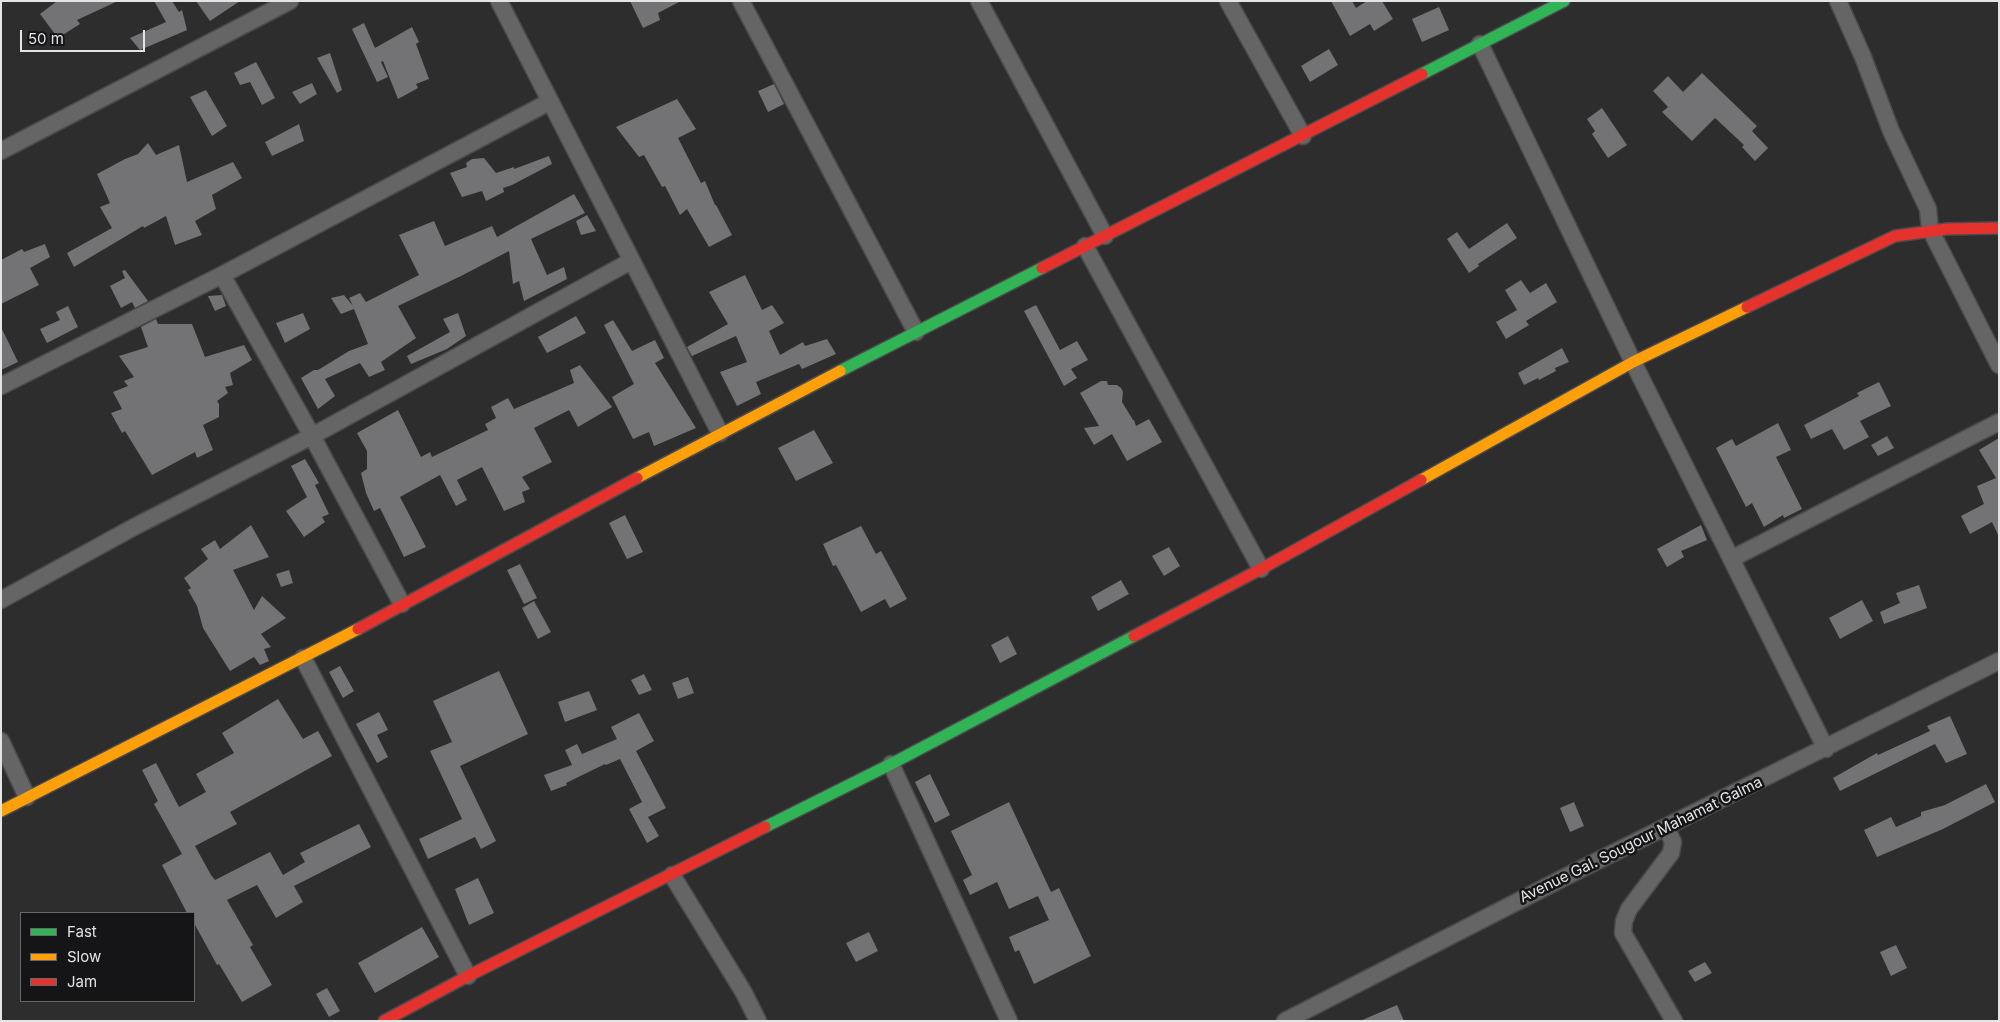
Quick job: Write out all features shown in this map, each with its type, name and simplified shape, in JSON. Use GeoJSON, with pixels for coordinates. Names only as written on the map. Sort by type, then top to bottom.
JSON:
{"type":"FeatureCollection","features":[{"type":"Feature","properties":{"kind":"main road"},"geometry":{"type":"LineString","coordinates":[[1,810],[303,658],[720,433],[1564,1]]}},
{"type":"Feature","properties":{"kind":"main road"},"geometry":{"type":"LineString","coordinates":[[384,1021],[468,976],[891,764],[1261,569],[1633,362],[1895,236],[1930,229],[1999,228]]}},
{"type":"Feature","properties":{"kind":"street"},"geometry":{"type":"LineString","coordinates":[[1,151],[290,1]]}},
{"type":"Feature","properties":{"kind":"street"},"geometry":{"type":"LineString","coordinates":[[499,1],[720,433]]}},
{"type":"Feature","properties":{"kind":"street"},"geometry":{"type":"LineString","coordinates":[[741,1],[916,332]]}},
{"type":"Feature","properties":{"kind":"street"},"geometry":{"type":"LineString","coordinates":[[979,1],[1105,236]]}},
{"type":"Feature","properties":{"kind":"street"},"geometry":{"type":"LineString","coordinates":[[1228,1],[1303,136]]}},
{"type":"Feature","properties":{"kind":"street"},"geometry":{"type":"LineString","coordinates":[[1838,1],[1863,56],[1891,132],[1928,208],[1930,229],[1999,365]]}},
{"type":"Feature","properties":{"kind":"street"},"geometry":{"type":"LineString","coordinates":[[1480,44],[1633,362],[1826,748]]}},
{"type":"Feature","properties":{"kind":"street"},"geometry":{"type":"LineString","coordinates":[[1,386],[222,275],[549,102]]}},
{"type":"Feature","properties":{"kind":"street"},"geometry":{"type":"LineString","coordinates":[[1085,246],[1261,569]]}},
{"type":"Feature","properties":{"kind":"street"},"geometry":{"type":"LineString","coordinates":[[1,600],[134,527],[312,436],[631,261]]}},
{"type":"Feature","properties":{"kind":"street"},"geometry":{"type":"LineString","coordinates":[[222,275],[312,436],[402,604]]}},
{"type":"Feature","properties":{"kind":"street"},"geometry":{"type":"LineString","coordinates":[[1731,559],[1999,422]]}},
{"type":"Feature","properties":{"kind":"street"},"geometry":{"type":"LineString","coordinates":[[303,658],[468,976]]}},
{"type":"Feature","properties":{"kind":"street","name":"Avenue Gal. Sougour Mahamat Galma"},"geometry":{"type":"LineString","coordinates":[[1285,1021],[1666,827],[1999,662]]}},
{"type":"Feature","properties":{"kind":"street"},"geometry":{"type":"LineString","coordinates":[[1,740],[27,797]]}},
{"type":"Feature","properties":{"kind":"street"},"geometry":{"type":"LineString","coordinates":[[891,764],[1009,1021]]}},
{"type":"Feature","properties":{"kind":"street"},"geometry":{"type":"LineString","coordinates":[[1666,827],[1673,842],[1671,854],[1629,909],[1624,921],[1623,933],[1674,1021]]}},
{"type":"Feature","properties":{"kind":"street"},"geometry":{"type":"LineString","coordinates":[[672,875],[744,993],[758,1021]]}},
{"type":"Feature","properties":{"kind":"building"},"geometry":{"type":"Polygon","coordinates":[[[57,1],[118,1],[77,20],[80,24],[58,38],[40,14],[57,1]]]}},
{"type":"Feature","properties":{"kind":"building"},"geometry":{"type":"Polygon","coordinates":[[[154,1],[172,1],[179,12],[182,10],[187,30],[140,50],[130,38],[166,22],[154,1]]]}},
{"type":"Feature","properties":{"kind":"building"},"geometry":{"type":"Polygon","coordinates":[[[196,1],[240,1],[210,21],[196,1]]]}},
{"type":"Feature","properties":{"kind":"building"},"geometry":{"type":"Polygon","coordinates":[[[630,1],[681,1],[658,13],[660,20],[643,28],[630,1]]]}},
{"type":"Feature","properties":{"kind":"building"},"geometry":{"type":"Polygon","coordinates":[[[1331,1],[1352,1],[1356,8],[1367,1],[1382,1],[1393,19],[1374,31],[1370,24],[1350,36],[1331,1]]]}},
{"type":"Feature","properties":{"kind":"building"},"geometry":{"type":"Polygon","coordinates":[[[1439,7],[1449,30],[1422,42],[1412,19],[1439,7]]]}},
{"type":"Feature","properties":{"kind":"building"},"geometry":{"type":"Polygon","coordinates":[[[364,23],[375,48],[412,27],[419,42],[416,44],[429,79],[416,84],[418,88],[398,99],[383,61],[381,62],[388,77],[377,82],[352,29],[364,23]]]}},
{"type":"Feature","properties":{"kind":"building"},"geometry":{"type":"Polygon","coordinates":[[[1329,49],[1338,65],[1310,82],[1301,66],[1329,49]]]}},
{"type":"Feature","properties":{"kind":"building"},"geometry":{"type":"Polygon","coordinates":[[[330,53],[342,90],[337,93],[317,58],[330,53]]]}},
{"type":"Feature","properties":{"kind":"building"},"geometry":{"type":"Polygon","coordinates":[[[256,62],[275,98],[262,105],[250,82],[240,85],[234,73],[256,62]]]}},
{"type":"Feature","properties":{"kind":"building"},"geometry":{"type":"Polygon","coordinates":[[[1702,73],[1757,126],[1752,131],[1768,148],[1755,161],[1742,147],[1744,145],[1715,118],[1692,141],[1662,112],[1668,107],[1653,91],[1668,76],[1683,92],[1702,73]]]}},
{"type":"Feature","properties":{"kind":"building"},"geometry":{"type":"Polygon","coordinates":[[[312,83],[317,94],[300,104],[292,92],[312,83]]]}},
{"type":"Feature","properties":{"kind":"building"},"geometry":{"type":"Polygon","coordinates":[[[774,84],[784,104],[768,112],[758,91],[774,84]]]}},
{"type":"Feature","properties":{"kind":"building"},"geometry":{"type":"Polygon","coordinates":[[[206,90],[227,126],[212,136],[190,97],[206,90]]]}},
{"type":"Feature","properties":{"kind":"building"},"geometry":{"type":"Polygon","coordinates":[[[677,99],[696,129],[678,138],[701,183],[705,181],[715,205],[732,235],[709,247],[687,209],[680,215],[665,186],[662,187],[644,155],[639,157],[616,127],[677,99]]]}},
{"type":"Feature","properties":{"kind":"building"},"geometry":{"type":"Polygon","coordinates":[[[1602,108],[1627,145],[1608,158],[1592,134],[1595,131],[1587,119],[1602,108]]]}},
{"type":"Feature","properties":{"kind":"building"},"geometry":{"type":"Polygon","coordinates":[[[299,124],[304,141],[272,156],[265,142],[299,124]]]}},
{"type":"Feature","properties":{"kind":"building"},"geometry":{"type":"Polygon","coordinates":[[[148,143],[156,155],[179,145],[187,182],[233,162],[242,178],[212,195],[216,209],[195,221],[202,235],[175,245],[166,216],[144,228],[143,226],[74,267],[67,253],[112,228],[100,207],[110,203],[97,174],[138,154],[148,143]]]}},
{"type":"Feature","properties":{"kind":"building"},"geometry":{"type":"Polygon","coordinates":[[[549,156],[552,164],[503,188],[504,192],[486,201],[482,191],[462,197],[450,173],[467,167],[466,163],[472,159],[484,158],[496,173],[514,167],[514,169],[549,156]]]}},
{"type":"Feature","properties":{"kind":"building"},"geometry":{"type":"Polygon","coordinates":[[[574,194],[585,213],[531,239],[547,275],[564,267],[567,279],[524,301],[519,281],[513,284],[509,251],[398,306],[416,338],[381,362],[385,370],[369,377],[360,363],[325,379],[335,396],[318,409],[301,378],[349,351],[368,344],[354,309],[341,314],[331,298],[344,295],[353,306],[349,298],[360,293],[366,302],[419,275],[399,235],[434,221],[445,246],[492,226],[497,237],[574,194]]]}},
{"type":"Feature","properties":{"kind":"building"},"geometry":{"type":"Polygon","coordinates":[[[587,215],[596,231],[581,235],[576,221],[587,215]]]}},
{"type":"Feature","properties":{"kind":"building"},"geometry":{"type":"Polygon","coordinates":[[[1507,223],[1517,238],[1478,264],[1479,266],[1469,273],[1447,239],[1457,232],[1469,249],[1507,223]]]}},
{"type":"Feature","properties":{"kind":"building"},"geometry":{"type":"Polygon","coordinates":[[[45,244],[50,257],[30,268],[39,285],[1,304],[1,260],[22,249],[24,252],[45,244]]]}},
{"type":"Feature","properties":{"kind":"building"},"geometry":{"type":"Polygon","coordinates":[[[125,270],[148,301],[135,308],[132,302],[121,308],[110,286],[125,278],[122,271],[125,270]]]}},
{"type":"Feature","properties":{"kind":"building"},"geometry":{"type":"Polygon","coordinates":[[[745,275],[762,310],[772,305],[784,323],[769,331],[780,355],[803,342],[805,346],[827,339],[836,354],[802,369],[799,364],[756,382],[761,394],[737,406],[720,372],[747,362],[736,336],[692,356],[687,347],[728,324],[709,292],[745,275]]]}},
{"type":"Feature","properties":{"kind":"building"},"geometry":{"type":"Polygon","coordinates":[[[1521,280],[1530,293],[1546,283],[1557,302],[1526,321],[1529,325],[1506,339],[1496,322],[1517,310],[1505,290],[1521,280]]]}},
{"type":"Feature","properties":{"kind":"building"},"geometry":{"type":"Polygon","coordinates":[[[222,295],[226,306],[215,311],[208,296],[222,295]]]}},
{"type":"Feature","properties":{"kind":"building"},"geometry":{"type":"Polygon","coordinates":[[[1036,305],[1060,350],[1077,341],[1088,360],[1071,369],[1077,378],[1064,386],[1024,311],[1036,305]]]}},
{"type":"Feature","properties":{"kind":"building"},"geometry":{"type":"Polygon","coordinates":[[[68,306],[78,327],[47,343],[40,329],[60,320],[56,312],[68,306]]]}},
{"type":"Feature","properties":{"kind":"building"},"geometry":{"type":"Polygon","coordinates":[[[303,313],[310,329],[285,343],[276,323],[303,313]]]}},
{"type":"Feature","properties":{"kind":"building"},"geometry":{"type":"Polygon","coordinates":[[[458,313],[466,336],[447,349],[411,364],[407,356],[450,332],[443,319],[458,313]]]}},
{"type":"Feature","properties":{"kind":"building"},"geometry":{"type":"Polygon","coordinates":[[[576,316],[586,333],[547,353],[538,337],[576,316]]]}},
{"type":"Feature","properties":{"kind":"building"},"geometry":{"type":"Polygon","coordinates":[[[156,319],[158,324],[192,324],[205,357],[244,345],[252,360],[230,373],[233,385],[225,387],[228,393],[217,401],[219,404],[219,417],[203,425],[213,450],[197,458],[195,452],[152,475],[125,431],[122,433],[111,413],[122,409],[113,392],[128,386],[124,381],[134,377],[119,356],[148,347],[141,327],[156,319]]]}},
{"type":"Feature","properties":{"kind":"building"},"geometry":{"type":"Polygon","coordinates":[[[613,320],[632,351],[655,340],[664,358],[655,363],[696,428],[654,446],[649,432],[633,439],[612,397],[634,384],[604,325],[613,320]]]}},
{"type":"Feature","properties":{"kind":"building"},"geometry":{"type":"Polygon","coordinates":[[[1,327],[18,362],[1,370],[1,327]]]}},
{"type":"Feature","properties":{"kind":"building"},"geometry":{"type":"Polygon","coordinates":[[[1562,348],[1569,362],[1555,368],[1556,371],[1539,380],[1538,378],[1524,385],[1518,373],[1562,348]]]}},
{"type":"Feature","properties":{"kind":"building"},"geometry":{"type":"Polygon","coordinates":[[[580,365],[612,407],[578,427],[569,410],[534,428],[552,462],[522,477],[530,489],[522,492],[525,502],[504,511],[482,467],[457,480],[467,500],[456,506],[440,475],[400,497],[426,547],[404,557],[380,508],[374,511],[366,493],[361,473],[367,469],[367,451],[357,433],[398,410],[421,457],[430,452],[432,457],[488,430],[485,424],[496,418],[491,407],[508,398],[514,409],[574,383],[570,370],[580,365]]]}},
{"type":"Feature","properties":{"kind":"building"},"geometry":{"type":"Polygon","coordinates":[[[1101,381],[1107,381],[1108,385],[1117,385],[1121,388],[1123,392],[1122,402],[1136,426],[1149,419],[1162,442],[1127,461],[1112,434],[1094,445],[1084,428],[1099,426],[1080,393],[1101,381]]]}},
{"type":"Feature","properties":{"kind":"building"},"geometry":{"type":"Polygon","coordinates":[[[1879,382],[1891,406],[1860,421],[1869,437],[1844,450],[1832,429],[1811,439],[1804,425],[1859,396],[1857,393],[1879,382]]]}},
{"type":"Feature","properties":{"kind":"building"},"geometry":{"type":"Polygon","coordinates":[[[1778,423],[1791,450],[1776,457],[1802,509],[1784,518],[1783,515],[1764,527],[1752,503],[1746,507],[1716,448],[1732,439],[1736,446],[1778,423]]]}},
{"type":"Feature","properties":{"kind":"building"},"geometry":{"type":"Polygon","coordinates":[[[814,430],[833,463],[796,481],[778,448],[814,430]]]}},
{"type":"Feature","properties":{"kind":"building"},"geometry":{"type":"Polygon","coordinates":[[[1887,436],[1894,448],[1878,456],[1871,445],[1887,436]]]}},
{"type":"Feature","properties":{"kind":"building"},"geometry":{"type":"Polygon","coordinates":[[[1999,438],[1999,537],[1992,522],[1970,534],[1961,516],[1984,504],[1977,486],[1996,478],[1979,450],[1999,438]]]}},
{"type":"Feature","properties":{"kind":"building"},"geometry":{"type":"Polygon","coordinates":[[[305,459],[319,483],[315,485],[329,514],[322,517],[325,522],[304,537],[286,511],[307,497],[291,466],[305,459]]]}},
{"type":"Feature","properties":{"kind":"building"},"geometry":{"type":"Polygon","coordinates":[[[625,515],[643,552],[627,559],[609,523],[625,515]]]}},
{"type":"Feature","properties":{"kind":"building"},"geometry":{"type":"Polygon","coordinates":[[[251,525],[269,557],[233,570],[254,610],[262,596],[286,618],[261,634],[271,647],[264,649],[269,661],[260,665],[254,657],[230,671],[203,628],[197,606],[188,590],[191,588],[184,578],[208,559],[201,549],[215,540],[220,549],[251,525]]]}},
{"type":"Feature","properties":{"kind":"building"},"geometry":{"type":"Polygon","coordinates":[[[1701,525],[1707,540],[1681,551],[1684,557],[1667,567],[1657,549],[1701,525]]]}},
{"type":"Feature","properties":{"kind":"building"},"geometry":{"type":"Polygon","coordinates":[[[861,526],[876,554],[881,551],[907,599],[890,608],[885,599],[861,612],[836,565],[833,566],[823,544],[861,526]]]}},
{"type":"Feature","properties":{"kind":"building"},"geometry":{"type":"Polygon","coordinates":[[[1169,547],[1180,566],[1164,576],[1152,556],[1169,547]]]}},
{"type":"Feature","properties":{"kind":"building"},"geometry":{"type":"Polygon","coordinates":[[[520,564],[537,598],[524,604],[507,570],[520,564]]]}},
{"type":"Feature","properties":{"kind":"building"},"geometry":{"type":"Polygon","coordinates":[[[289,570],[293,583],[281,587],[276,574],[289,570]]]}},
{"type":"Feature","properties":{"kind":"building"},"geometry":{"type":"Polygon","coordinates":[[[1121,580],[1129,594],[1098,611],[1091,597],[1121,580]]]}},
{"type":"Feature","properties":{"kind":"building"},"geometry":{"type":"Polygon","coordinates":[[[1919,585],[1927,608],[1884,624],[1880,612],[1900,603],[1896,593],[1919,585]]]}},
{"type":"Feature","properties":{"kind":"building"},"geometry":{"type":"Polygon","coordinates":[[[1862,600],[1873,621],[1840,639],[1829,618],[1862,600]]]}},
{"type":"Feature","properties":{"kind":"building"},"geometry":{"type":"Polygon","coordinates":[[[534,601],[551,632],[538,639],[522,608],[534,601]]]}},
{"type":"Feature","properties":{"kind":"building"},"geometry":{"type":"Polygon","coordinates":[[[1008,636],[1017,654],[1000,663],[991,645],[1008,636]]]}},
{"type":"Feature","properties":{"kind":"building"},"geometry":{"type":"Polygon","coordinates":[[[340,666],[354,691],[343,698],[329,672],[340,666]]]}},
{"type":"Feature","properties":{"kind":"building"},"geometry":{"type":"Polygon","coordinates":[[[499,671],[528,734],[460,766],[496,841],[481,849],[475,837],[428,859],[419,839],[462,819],[430,751],[452,742],[433,701],[499,671]]]}},
{"type":"Feature","properties":{"kind":"building"},"geometry":{"type":"Polygon","coordinates":[[[644,674],[652,690],[639,695],[631,680],[644,674]]]}},
{"type":"Feature","properties":{"kind":"building"},"geometry":{"type":"Polygon","coordinates":[[[688,677],[694,693],[678,699],[672,683],[688,677]]]}},
{"type":"Feature","properties":{"kind":"building"},"geometry":{"type":"Polygon","coordinates":[[[589,691],[597,710],[565,722],[558,702],[589,691]]]}},
{"type":"Feature","properties":{"kind":"building"},"geometry":{"type":"Polygon","coordinates":[[[278,699],[303,739],[318,731],[332,756],[230,812],[237,824],[195,846],[215,880],[270,852],[283,875],[305,862],[300,853],[359,824],[371,847],[294,886],[303,902],[276,918],[257,885],[227,900],[253,945],[250,947],[272,985],[242,1002],[219,964],[217,965],[195,925],[195,912],[186,912],[162,865],[182,854],[154,804],[158,801],[142,770],[156,763],[179,807],[206,792],[196,774],[234,753],[222,733],[278,699]]]}},
{"type":"Feature","properties":{"kind":"building"},"geometry":{"type":"Polygon","coordinates":[[[379,712],[388,730],[377,735],[388,757],[377,763],[356,724],[379,712]]]}},
{"type":"Feature","properties":{"kind":"building"},"geometry":{"type":"Polygon","coordinates":[[[639,713],[654,741],[636,751],[666,808],[648,817],[659,836],[647,843],[629,809],[642,802],[620,759],[605,764],[566,783],[567,785],[551,791],[544,775],[572,765],[565,750],[577,744],[582,754],[617,739],[611,727],[639,713]]]}},
{"type":"Feature","properties":{"kind":"building"},"geometry":{"type":"Polygon","coordinates":[[[1950,716],[1967,754],[1946,763],[1935,744],[1840,791],[1833,778],[1877,753],[1878,755],[1930,731],[1927,726],[1950,716]]]}},
{"type":"Feature","properties":{"kind":"building"},"geometry":{"type":"Polygon","coordinates":[[[930,774],[950,815],[935,823],[915,782],[930,774]]]}},
{"type":"Feature","properties":{"kind":"building"},"geometry":{"type":"Polygon","coordinates":[[[1986,784],[1995,802],[1943,829],[1877,857],[1864,830],[1891,817],[1896,827],[1921,816],[1921,812],[1945,805],[1986,784]]]}},
{"type":"Feature","properties":{"kind":"building"},"geometry":{"type":"Polygon","coordinates":[[[1009,802],[1051,892],[1059,888],[1091,956],[1034,984],[1019,950],[1015,952],[1009,937],[1049,920],[1038,896],[1009,909],[997,882],[970,895],[963,880],[972,875],[951,831],[1009,802]]]}},
{"type":"Feature","properties":{"kind":"building"},"geometry":{"type":"Polygon","coordinates":[[[1574,802],[1584,826],[1570,832],[1560,808],[1574,802]]]}},
{"type":"Feature","properties":{"kind":"building"},"geometry":{"type":"Polygon","coordinates":[[[478,878],[494,913],[469,925],[455,889],[478,878]]]}},
{"type":"Feature","properties":{"kind":"building"},"geometry":{"type":"Polygon","coordinates":[[[422,927],[439,957],[375,993],[358,963],[422,927]]]}},
{"type":"Feature","properties":{"kind":"building"},"geometry":{"type":"Polygon","coordinates":[[[869,932],[878,951],[856,962],[846,943],[869,932]]]}},
{"type":"Feature","properties":{"kind":"building"},"geometry":{"type":"Polygon","coordinates":[[[1896,945],[1907,968],[1891,976],[1880,952],[1896,945]]]}},
{"type":"Feature","properties":{"kind":"building"},"geometry":{"type":"Polygon","coordinates":[[[1705,962],[1712,973],[1695,982],[1688,971],[1705,962]]]}},
{"type":"Feature","properties":{"kind":"building"},"geometry":{"type":"Polygon","coordinates":[[[327,988],[340,1011],[329,1017],[316,994],[327,988]]]}},
{"type":"Feature","properties":{"kind":"building"},"geometry":{"type":"Polygon","coordinates":[[[1397,1005],[1404,1021],[1360,1021],[1397,1005]]]}},
{"type":"Feature","properties":{"kind":"traffic: fast"},"geometry":{"type":"LineString","coordinates":[[1422,74],[1564,1]]}},
{"type":"Feature","properties":{"kind":"traffic: fast"},"geometry":{"type":"LineString","coordinates":[[840,371],[1042,268]]}},
{"type":"Feature","properties":{"kind":"traffic: fast"},"geometry":{"type":"LineString","coordinates":[[765,827],[891,764],[1134,636]]}},
{"type":"Feature","properties":{"kind":"traffic: slow"},"geometry":{"type":"LineString","coordinates":[[1421,480],[1633,362],[1747,307]]}},
{"type":"Feature","properties":{"kind":"traffic: slow"},"geometry":{"type":"LineString","coordinates":[[637,478],[840,371]]}},
{"type":"Feature","properties":{"kind":"traffic: slow"},"geometry":{"type":"LineString","coordinates":[[1,811],[358,629]]}},
{"type":"Feature","properties":{"kind":"traffic: jam"},"geometry":{"type":"LineString","coordinates":[[1042,268],[1422,74]]}},
{"type":"Feature","properties":{"kind":"traffic: jam"},"geometry":{"type":"LineString","coordinates":[[1747,307],[1895,236],[1947,229],[1999,228]]}},
{"type":"Feature","properties":{"kind":"traffic: jam"},"geometry":{"type":"LineString","coordinates":[[358,629],[637,478]]}},
{"type":"Feature","properties":{"kind":"traffic: jam"},"geometry":{"type":"LineString","coordinates":[[1134,636],[1261,569],[1421,480]]}},
{"type":"Feature","properties":{"kind":"traffic: jam"},"geometry":{"type":"LineString","coordinates":[[384,1021],[468,976],[765,827]]}}]}
